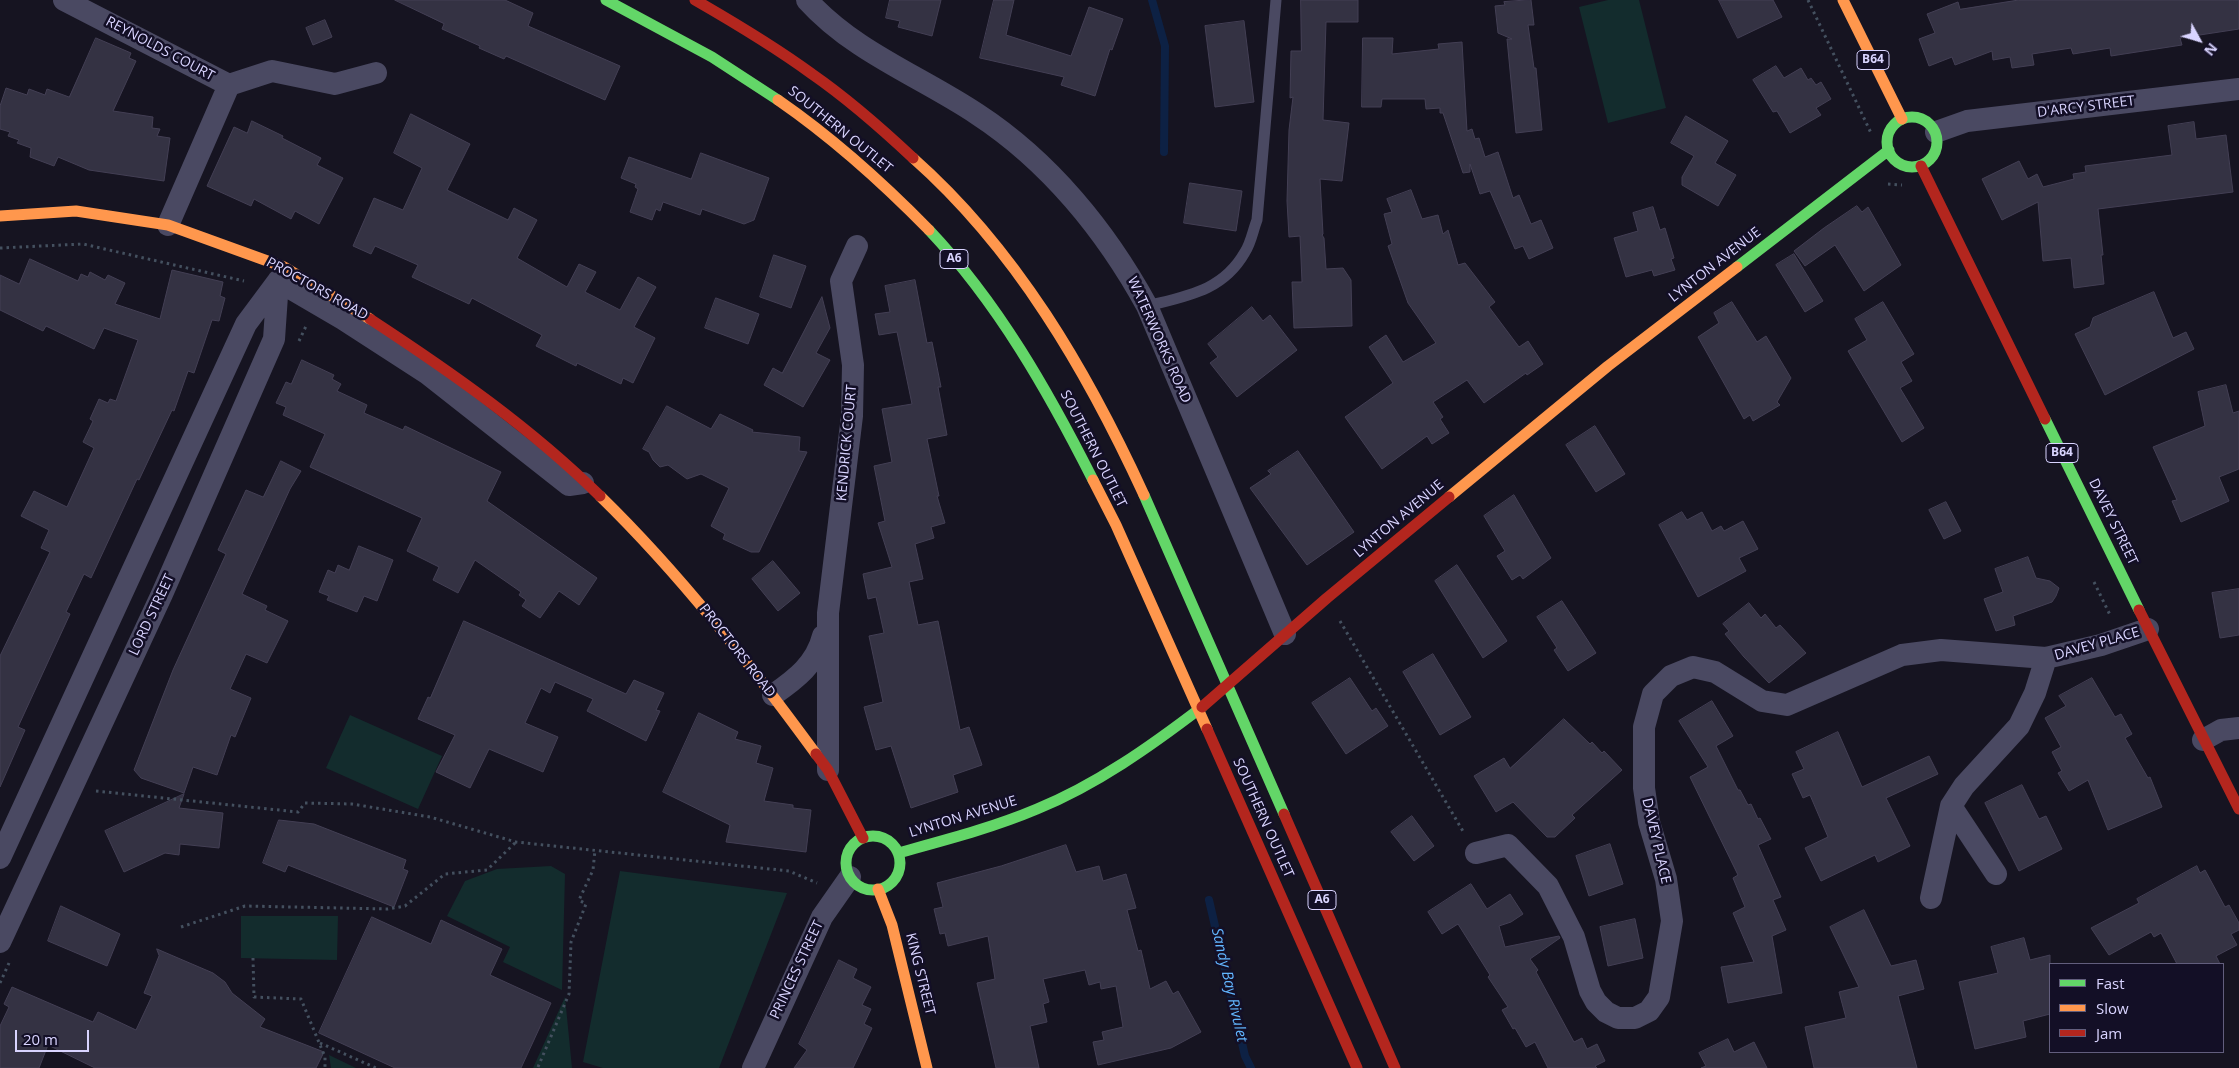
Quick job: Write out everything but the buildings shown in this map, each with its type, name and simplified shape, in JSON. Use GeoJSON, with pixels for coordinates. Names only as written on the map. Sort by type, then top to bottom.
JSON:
{"type":"FeatureCollection","features":[{"type":"Feature","properties":{"kind":"main road","name":"SOUTHERN OUTLET"},"geometry":{"type":"LineString","coordinates":[[606,0],[681,38],[755,82],[826,134],[914,213],[979,289],[1051,399],[1116,526],[1168,639],[1356,1068]]}},
{"type":"Feature","properties":{"kind":"main road","name":"SOUTHERN OUTLET"},"geometry":{"type":"LineString","coordinates":[[695,0],[795,60],[864,112],[928,170],[959,202],[1040,305],[1086,378],[1112,429],[1249,732],[1396,1068]]}},
{"type":"Feature","properties":{"kind":"main road","name":"B64"},"geometry":{"type":"LineString","coordinates":[[1843,0],[1902,119]]}},
{"type":"Feature","properties":{"kind":"main road"},"geometry":{"type":"LineString","coordinates":[[1918,117],[1926,120],[1936,132],[1937,148],[1928,162],[1921,166],[1905,166],[1892,158],[1888,150],[1888,136],[1896,123],[1902,119],[1918,117]]}},
{"type":"Feature","properties":{"kind":"main road","name":"LYNTON AVENUE"},"geometry":{"type":"LineString","coordinates":[[898,852],[1002,824],[1082,788],[1169,732],[1215,697],[1327,598],[1608,366],[1888,150]]}},
{"type":"Feature","properties":{"kind":"main road","name":"DAVEY STREET"},"geometry":{"type":"LineString","coordinates":[[1921,166],[2239,810]]}},
{"type":"Feature","properties":{"kind":"main road","name":"PROCTORS ROAD"},"geometry":{"type":"LineString","coordinates":[[0,216],[76,211],[168,225],[247,252],[277,280]]}},
{"type":"Feature","properties":{"kind":"main road","name":"PROCTORS ROAD"},"geometry":{"type":"LineString","coordinates":[[587,483],[630,525],[674,573],[773,695],[828,770],[863,838]]}},
{"type":"Feature","properties":{"kind":"main road"},"geometry":{"type":"LineString","coordinates":[[871,836],[888,840],[898,852],[900,868],[897,876],[892,882],[878,889],[862,888],[850,878],[847,870],[847,854],[856,842],[863,838],[871,836]]}},
{"type":"Feature","properties":{"kind":"main road","name":"KING STREET"},"geometry":{"type":"LineString","coordinates":[[878,889],[892,924],[927,1068]]}},
{"type":"Feature","properties":{"kind":"street","name":"REYNOLDS COURT"},"geometry":{"type":"LineString","coordinates":[[64,0],[229,86],[272,71],[335,84],[376,74]]}},
{"type":"Feature","properties":{"kind":"street","name":"WATERWORKS ROAD"},"geometry":{"type":"LineString","coordinates":[[807,0],[852,40],[977,113],[1026,153],[1081,208],[1106,238],[1147,306],[1285,634]]}},
{"type":"Feature","properties":{"kind":"street","name":"REYNOLDS COURT"},"geometry":{"type":"LineString","coordinates":[[168,225],[229,86]]}},
{"type":"Feature","properties":{"kind":"street","name":"D'ARCY STREET"},"geometry":{"type":"LineString","coordinates":[[1936,132],[1967,121],[2239,89]]}},
{"type":"Feature","properties":{"kind":"street","name":"KENDRICK COURT"},"geometry":{"type":"LineString","coordinates":[[773,695],[811,664],[819,650],[828,613],[852,416],[853,365],[842,281],[857,246]]}},
{"type":"Feature","properties":{"kind":"street","name":"PROCTORS ROAD"},"geometry":{"type":"LineString","coordinates":[[277,280],[343,319],[428,374],[570,485],[587,483]]}},
{"type":"Feature","properties":{"kind":"street"},"geometry":{"type":"LineString","coordinates":[[0,858],[246,324],[277,280]]}},
{"type":"Feature","properties":{"kind":"street","name":"LORD STREET"},"geometry":{"type":"LineString","coordinates":[[0,942],[162,594],[274,339],[277,280]]}},
{"type":"Feature","properties":{"kind":"street"},"geometry":{"type":"LineString","coordinates":[[129,579],[162,594]]}},
{"type":"Feature","properties":{"kind":"street","name":"KENDRICK COURT"},"geometry":{"type":"LineString","coordinates":[[828,613],[828,770]]}},
{"type":"Feature","properties":{"kind":"street","name":"DAVEY PLACE"},"geometry":{"type":"LineString","coordinates":[[1476,853],[1508,845],[1548,886],[1574,937],[1590,991],[1596,1002],[1606,1012],[1618,1018],[1635,1018],[1649,1011],[1659,997],[1672,921],[1666,879],[1649,822],[1644,788],[1644,727],[1653,694],[1671,676],[1693,667],[1715,672],[1762,701],[1787,706],[1902,655],[1941,650],[2046,658],[2101,645],[2148,628]]}},
{"type":"Feature","properties":{"kind":"street","name":"DAVEY PLACE"},"geometry":{"type":"LineString","coordinates":[[1931,898],[1952,806],[1964,786],[2019,726],[2035,693],[2046,658]]}},
{"type":"Feature","properties":{"kind":"street"},"geometry":{"type":"LineString","coordinates":[[2203,740],[2221,730],[2239,728]]}},
{"type":"Feature","properties":{"kind":"street"},"geometry":{"type":"LineString","coordinates":[[1952,806],[1996,874]]}},
{"type":"Feature","properties":{"kind":"street","name":"PRINCES STREET"},"geometry":{"type":"LineString","coordinates":[[752,1068],[822,917],[850,878]]}},
{"type":"Feature","properties":{"kind":"lane"},"geometry":{"type":"LineString","coordinates":[[1147,306],[1203,291],[1230,274],[1246,252],[1256,220],[1276,0]]}},
{"type":"Feature","properties":{"kind":"path"},"geometry":{"type":"LineString","coordinates":[[1808,0],[1873,138]]}},
{"type":"Feature","properties":{"kind":"path"},"geometry":{"type":"LineString","coordinates":[[0,248],[83,244],[252,283],[277,280]]}},
{"type":"Feature","properties":{"kind":"path"},"geometry":{"type":"LineString","coordinates":[[1327,598],[1476,853]]}},
{"type":"Feature","properties":{"kind":"path"},"geometry":{"type":"LineString","coordinates":[[88,791],[298,812],[304,803],[352,804],[430,817],[516,842],[789,871],[817,883]]}},
{"type":"Feature","properties":{"kind":"path"},"geometry":{"type":"LineString","coordinates":[[181,927],[245,906],[388,909],[405,906],[445,874],[487,870],[516,842]]}},
{"type":"Feature","properties":{"kind":"path"},"geometry":{"type":"LineString","coordinates":[[539,1068],[569,994],[572,942],[586,904],[579,900],[593,870],[595,850]]}},
{"type":"Feature","properties":{"kind":"path"},"geometry":{"type":"LineString","coordinates":[[253,958],[254,997],[301,999],[325,1057],[325,1068]]}},
{"type":"Feature","properties":{"kind":"path"},"geometry":{"type":"LineString","coordinates":[[320,1043],[376,1068]]}},
{"type":"Feature","properties":{"kind":"green space"},"geometry":{"type":"Polygon","coordinates":[[[1608,0],[1639,0],[1666,108],[1608,123],[1579,7],[1608,0]]]}},
{"type":"Feature","properties":{"kind":"green space"},"geometry":{"type":"Polygon","coordinates":[[[350,715],[442,756],[418,809],[326,768],[350,715]]]}},
{"type":"Feature","properties":{"kind":"green space"},"geometry":{"type":"Polygon","coordinates":[[[551,866],[565,874],[562,990],[503,962],[510,947],[447,916],[465,881],[497,869],[551,866]]]}},
{"type":"Feature","properties":{"kind":"green space"},"geometry":{"type":"Polygon","coordinates":[[[620,871],[787,893],[719,1068],[603,1068],[583,1062],[620,871]]]}},
{"type":"Feature","properties":{"kind":"green space"},"geometry":{"type":"Polygon","coordinates":[[[241,916],[338,916],[337,960],[241,958],[241,916]]]}},
{"type":"Feature","properties":{"kind":"green space"},"geometry":{"type":"Polygon","coordinates":[[[565,997],[572,1068],[533,1068],[565,997]]]}},
{"type":"Feature","properties":{"kind":"green space"},"geometry":{"type":"Polygon","coordinates":[[[329,1055],[356,1068],[331,1068],[329,1055]]]}},
{"type":"Feature","properties":{"kind":"waterway","name":"Sandy Bay Rivulet"},"geometry":{"type":"LineString","coordinates":[[1152,0],[1165,46],[1164,152]]}},
{"type":"Feature","properties":{"kind":"waterway","name":"Sandy Bay Rivulet"},"geometry":{"type":"LineString","coordinates":[[1209,900],[1245,1056],[1251,1068]]}},
{"type":"Feature","properties":{"kind":"traffic: fast"},"geometry":{"type":"LineString","coordinates":[[606,0],[712,57],[778,100]]}},
{"type":"Feature","properties":{"kind":"traffic: fast"},"geometry":{"type":"LineString","coordinates":[[1907,117],[1917,117],[1930,124],[1937,137],[1937,142],[1937,147],[1930,160],[1917,167],[1907,167],[1898,163],[1891,156],[1887,147],[1887,137],[1891,128],[1898,121],[1907,117]]}},
{"type":"Feature","properties":{"kind":"traffic: fast"},"geometry":{"type":"LineString","coordinates":[[1737,267],[1889,150]]}},
{"type":"Feature","properties":{"kind":"traffic: fast"},"geometry":{"type":"LineString","coordinates":[[929,230],[977,287],[1020,349],[1040,381],[1093,480]]}},
{"type":"Feature","properties":{"kind":"traffic: fast"},"geometry":{"type":"LineString","coordinates":[[2045,419],[2139,610]]}},
{"type":"Feature","properties":{"kind":"traffic: fast"},"geometry":{"type":"LineString","coordinates":[[1144,495],[1284,814]]}},
{"type":"Feature","properties":{"kind":"traffic: fast"},"geometry":{"type":"LineString","coordinates":[[898,853],[986,828],[1059,799],[1122,764],[1202,707]]}},
{"type":"Feature","properties":{"kind":"traffic: fast"},"geometry":{"type":"LineString","coordinates":[[873,836],[883,838],[892,844],[898,853],[900,863],[898,873],[892,882],[883,888],[873,890],[863,888],[854,882],[848,873],[846,863],[848,853],[854,844],[863,838],[873,836]]}},
{"type":"Feature","properties":{"kind":"traffic: slow"},"geometry":{"type":"LineString","coordinates":[[1843,0],[1902,119]]}},
{"type":"Feature","properties":{"kind":"traffic: slow"},"geometry":{"type":"LineString","coordinates":[[778,100],[856,161],[929,230]]}},
{"type":"Feature","properties":{"kind":"traffic: slow"},"geometry":{"type":"LineString","coordinates":[[913,158],[985,232],[1046,314],[1098,403],[1144,495]]}},
{"type":"Feature","properties":{"kind":"traffic: slow"},"geometry":{"type":"LineString","coordinates":[[0,216],[76,211],[168,225],[284,267],[370,319]]}},
{"type":"Feature","properties":{"kind":"traffic: slow"},"geometry":{"type":"LineString","coordinates":[[1449,497],[1608,366],[1737,267]]}},
{"type":"Feature","properties":{"kind":"traffic: slow"},"geometry":{"type":"LineString","coordinates":[[1093,480],[1116,525],[1207,729]]}},
{"type":"Feature","properties":{"kind":"traffic: slow"},"geometry":{"type":"LineString","coordinates":[[600,496],[659,557],[714,621],[816,754]]}},
{"type":"Feature","properties":{"kind":"traffic: slow"},"geometry":{"type":"LineString","coordinates":[[878,889],[892,925],[927,1068]]}},
{"type":"Feature","properties":{"kind":"traffic: jam"},"geometry":{"type":"LineString","coordinates":[[695,0],[740,26],[798,64],[864,114],[913,158]]}},
{"type":"Feature","properties":{"kind":"traffic: jam"},"geometry":{"type":"LineString","coordinates":[[1921,166],[2045,419]]}},
{"type":"Feature","properties":{"kind":"traffic: jam"},"geometry":{"type":"LineString","coordinates":[[370,319],[490,402],[546,447],[600,496]]}},
{"type":"Feature","properties":{"kind":"traffic: jam"},"geometry":{"type":"LineString","coordinates":[[1202,707],[1327,598],[1449,497]]}},
{"type":"Feature","properties":{"kind":"traffic: jam"},"geometry":{"type":"LineString","coordinates":[[2139,610],[2239,809]]}},
{"type":"Feature","properties":{"kind":"traffic: jam"},"geometry":{"type":"LineString","coordinates":[[1207,729],[1357,1068]]}},
{"type":"Feature","properties":{"kind":"traffic: jam"},"geometry":{"type":"LineString","coordinates":[[816,754],[828,770],[863,838]]}},
{"type":"Feature","properties":{"kind":"traffic: jam"},"geometry":{"type":"LineString","coordinates":[[1284,814],[1395,1068]]}}]}
